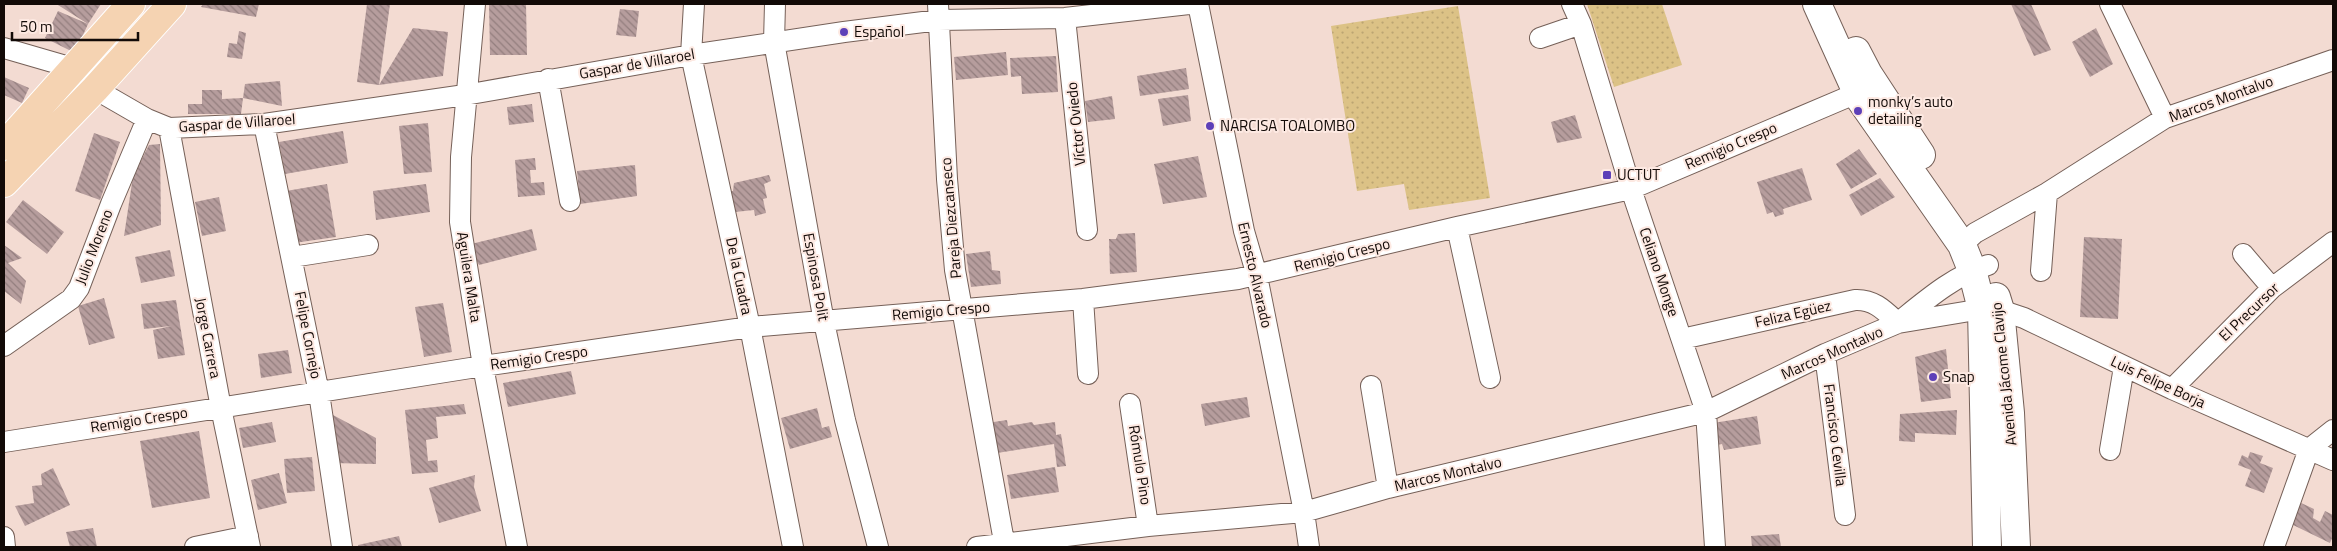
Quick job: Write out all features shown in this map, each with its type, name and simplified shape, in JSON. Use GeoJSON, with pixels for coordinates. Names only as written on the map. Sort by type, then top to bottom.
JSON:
{"type":"FeatureCollection","features":[{"type":"Feature","properties":{"kind":"main road"},"geometry":{"type":"LineString","coordinates":[[4,146],[131,4]]}},
{"type":"Feature","properties":{"kind":"main road"},"geometry":{"type":"LineString","coordinates":[[4,183],[95,89],[172,4]]}},
{"type":"Feature","properties":{"kind":"street","name":"Aguilera Malta"},"geometry":{"type":"LineString","coordinates":[[475,4],[461,157],[460,222],[483,366],[517,547]]}},
{"type":"Feature","properties":{"kind":"street","name":"De la Cuadra"},"geometry":{"type":"LineString","coordinates":[[694,4],[691,55],[750,327],[793,547]]}},
{"type":"Feature","properties":{"kind":"street","name":"Espinosa Polit"},"geometry":{"type":"LineString","coordinates":[[776,4],[774,42],[824,322],[845,420],[878,547]]}},
{"type":"Feature","properties":{"kind":"street","name":"Gaspar de Villaroel"},"geometry":{"type":"LineString","coordinates":[[95,89],[147,119],[168,128],[264,124],[466,95],[548,79],[774,42],[938,12],[1010,11],[1065,18],[1190,4]]}},
{"type":"Feature","properties":{"kind":"street","name":"Ernesto Alvarado"},"geometry":{"type":"LineString","coordinates":[[1198,4],[1244,231],[1257,276],[1304,512],[1309,547]]}},
{"type":"Feature","properties":{"kind":"street","name":"Celiano Monge"},"geometry":{"type":"LineString","coordinates":[[1572,4],[1581,24],[1631,189],[1706,412],[1714,547]]}},
{"type":"Feature","properties":{"kind":"street","name":"Avenida Jácome Clavijo"},"geometry":{"type":"LineString","coordinates":[[1817,4],[1857,93],[1974,253]]}},
{"type":"Feature","properties":{"kind":"street","name":"Avenida Jácome Clavijo"},"geometry":{"type":"LineString","coordinates":[[1836,4],[1868,74],[1974,253],[1991,310],[2010,413],[2016,547]]}},
{"type":"Feature","properties":{"kind":"street"},"geometry":{"type":"LineString","coordinates":[[2110,4],[2165,118]]}},
{"type":"Feature","properties":{"kind":"street","name":"Pareja Diezcanseco"},"geometry":{"type":"LineString","coordinates":[[938,12],[947,179],[955,270],[1004,545]]}},
{"type":"Feature","properties":{"kind":"street","name":"Víctor Oviedo"},"geometry":{"type":"LineString","coordinates":[[1065,18],[1088,230]]}},
{"type":"Feature","properties":{"kind":"street"},"geometry":{"type":"LineString","coordinates":[[1540,38],[1581,24]]}},
{"type":"Feature","properties":{"kind":"street"},"geometry":{"type":"LineString","coordinates":[[4,48],[73,68]]}},
{"type":"Feature","properties":{"kind":"street","name":"Marcos Montalvo"},"geometry":{"type":"LineString","coordinates":[[1898,323],[1920,305],[1974,253],[2047,192],[2165,118],[2333,60]]}},
{"type":"Feature","properties":{"kind":"street"},"geometry":{"type":"LineString","coordinates":[[548,79],[570,202]]}},
{"type":"Feature","properties":{"kind":"street","name":"Remigio Crespo"},"geometry":{"type":"LineString","coordinates":[[4,442],[483,366],[750,327],[1083,300],[1257,276],[1457,227],[1631,189],[1857,93]]}},
{"type":"Feature","properties":{"kind":"street","name":"Julio Moreno"},"geometry":{"type":"LineString","coordinates":[[4,346],[71,299],[79,288],[111,204],[147,119]]}},
{"type":"Feature","properties":{"kind":"street","name":"Felipe Cornejo"},"geometry":{"type":"LineString","coordinates":[[264,124],[319,393],[342,547]]}},
{"type":"Feature","properties":{"kind":"street","name":"Jorge Carrera"},"geometry":{"type":"LineString","coordinates":[[168,128],[221,408],[249,542]]}},
{"type":"Feature","properties":{"kind":"street"},"geometry":{"type":"LineString","coordinates":[[2041,271],[2047,192]]}},
{"type":"Feature","properties":{"kind":"street"},"geometry":{"type":"LineString","coordinates":[[1457,227],[1490,378]]}},
{"type":"Feature","properties":{"kind":"street","name":"El Precursor"},"geometry":{"type":"LineString","coordinates":[[2172,389],[2272,288],[2333,242]]}},
{"type":"Feature","properties":{"kind":"street"},"geometry":{"type":"LineString","coordinates":[[292,257],[368,245]]}},
{"type":"Feature","properties":{"kind":"street"},"geometry":{"type":"LineString","coordinates":[[2243,254],[2272,288]]}},
{"type":"Feature","properties":{"kind":"street"},"geometry":{"type":"LineString","coordinates":[[1083,300],[1088,374]]}},
{"type":"Feature","properties":{"kind":"street","name":"Feliza Egüez"},"geometry":{"type":"LineString","coordinates":[[1682,339],[1856,300],[1876,304],[1898,323]]}},
{"type":"Feature","properties":{"kind":"street","name":"Avenida Jácome Clavijo"},"geometry":{"type":"LineString","coordinates":[[1987,547],[1991,310]]}},
{"type":"Feature","properties":{"kind":"street","name":"Marcos Montalvo"},"geometry":{"type":"LineString","coordinates":[[977,547],[1148,526],[1304,512],[1388,488],[1706,412],[1825,354],[1898,323],[1991,310]]}},
{"type":"Feature","properties":{"kind":"street","name":"Luis Felipe Borja"},"geometry":{"type":"LineString","coordinates":[[1991,310],[2024,318],[2172,389],[2333,460]]}},
{"type":"Feature","properties":{"kind":"street","name":"Francisco Cevilla"},"geometry":{"type":"LineString","coordinates":[[1825,354],[1846,515]]}},
{"type":"Feature","properties":{"kind":"street"},"geometry":{"type":"LineString","coordinates":[[2110,450],[2124,366]]}},
{"type":"Feature","properties":{"kind":"street"},"geometry":{"type":"LineString","coordinates":[[1371,386],[1388,488]]}},
{"type":"Feature","properties":{"kind":"street","name":"Rómulo Pino"},"geometry":{"type":"LineString","coordinates":[[1130,404],[1148,526]]}},
{"type":"Feature","properties":{"kind":"street"},"geometry":{"type":"LineString","coordinates":[[2274,547],[2309,448],[2333,430]]}},
{"type":"Feature","properties":{"kind":"street"},"geometry":{"type":"LineString","coordinates":[[4,537],[6,547]]}},
{"type":"Feature","properties":{"kind":"street"},"geometry":{"type":"LineString","coordinates":[[195,547],[249,542]]}},
{"type":"Feature","properties":{"kind":"shaded area"},"geometry":{"type":"Polygon","coordinates":[[[1587,4],[1662,4],[1682,65],[1614,87],[1587,4]]]}},
{"type":"Feature","properties":{"kind":"shaded area"},"geometry":{"type":"Polygon","coordinates":[[[1458,6],[1490,198],[1409,210],[1404,184],[1357,191],[1331,26],[1458,6]]]}},
{"type":"Feature","properties":{"kind":"building"},"geometry":{"type":"Polygon","coordinates":[[[59,4],[101,4],[88,24],[59,4]]]}},
{"type":"Feature","properties":{"kind":"building"},"geometry":{"type":"Polygon","coordinates":[[[203,4],[259,4],[256,17],[201,7],[203,4]]]}},
{"type":"Feature","properties":{"kind":"building"},"geometry":{"type":"Polygon","coordinates":[[[367,4],[390,4],[379,85],[357,82],[367,4]]]}},
{"type":"Feature","properties":{"kind":"building"},"geometry":{"type":"Polygon","coordinates":[[[489,4],[526,4],[527,55],[490,55],[489,4]]]}},
{"type":"Feature","properties":{"kind":"building"},"geometry":{"type":"Polygon","coordinates":[[[2011,4],[2031,4],[2051,50],[2034,56],[2011,4]]]}},
{"type":"Feature","properties":{"kind":"building"},"geometry":{"type":"Polygon","coordinates":[[[620,9],[639,11],[636,37],[616,35],[620,9]]]}},
{"type":"Feature","properties":{"kind":"building"},"geometry":{"type":"Polygon","coordinates":[[[58,11],[88,24],[75,53],[45,38],[58,11]]]}},
{"type":"Feature","properties":{"kind":"building"},"geometry":{"type":"Polygon","coordinates":[[[413,28],[448,32],[443,76],[379,85],[413,28]]]}},
{"type":"Feature","properties":{"kind":"building"},"geometry":{"type":"Polygon","coordinates":[[[2096,28],[2113,64],[2090,77],[2072,42],[2096,28]]]}},
{"type":"Feature","properties":{"kind":"building"},"geometry":{"type":"Polygon","coordinates":[[[239,31],[246,33],[242,59],[227,57],[229,43],[237,44],[239,31]]]}},
{"type":"Feature","properties":{"kind":"building"},"geometry":{"type":"Polygon","coordinates":[[[1006,52],[1008,75],[956,80],[954,57],[1006,52]]]}},
{"type":"Feature","properties":{"kind":"building"},"geometry":{"type":"Polygon","coordinates":[[[1056,56],[1058,92],[1022,94],[1021,76],[1011,77],[1010,58],[1056,56]]]}},
{"type":"Feature","properties":{"kind":"building"},"geometry":{"type":"Polygon","coordinates":[[[1186,68],[1189,89],[1140,96],[1137,76],[1186,68]]]}},
{"type":"Feature","properties":{"kind":"building"},"geometry":{"type":"Polygon","coordinates":[[[4,77],[29,88],[22,103],[4,95],[4,77]]]}},
{"type":"Feature","properties":{"kind":"building"},"geometry":{"type":"Polygon","coordinates":[[[280,81],[282,106],[243,98],[245,84],[280,81]]]}},
{"type":"Feature","properties":{"kind":"building"},"geometry":{"type":"Polygon","coordinates":[[[202,90],[222,90],[222,99],[243,98],[241,114],[188,114],[188,104],[202,104],[202,90]]]}},
{"type":"Feature","properties":{"kind":"building"},"geometry":{"type":"Polygon","coordinates":[[[1188,95],[1191,121],[1163,126],[1158,99],[1188,95]]]}},
{"type":"Feature","properties":{"kind":"building"},"geometry":{"type":"Polygon","coordinates":[[[1112,96],[1115,119],[1088,122],[1085,101],[1112,96]]]}},
{"type":"Feature","properties":{"kind":"building"},"geometry":{"type":"Polygon","coordinates":[[[532,104],[534,122],[509,125],[507,107],[532,104]]]}},
{"type":"Feature","properties":{"kind":"building"},"geometry":{"type":"Polygon","coordinates":[[[1575,115],[1582,138],[1557,143],[1551,122],[1575,115]]]}},
{"type":"Feature","properties":{"kind":"building"},"geometry":{"type":"Polygon","coordinates":[[[428,123],[432,172],[404,174],[399,126],[428,123]]]}},
{"type":"Feature","properties":{"kind":"building"},"geometry":{"type":"Polygon","coordinates":[[[343,131],[348,163],[285,174],[279,142],[343,131]]]}},
{"type":"Feature","properties":{"kind":"building"},"geometry":{"type":"Polygon","coordinates":[[[94,133],[120,142],[100,200],[75,191],[94,133]]]}},
{"type":"Feature","properties":{"kind":"building"},"geometry":{"type":"Polygon","coordinates":[[[160,144],[161,225],[124,236],[133,176],[149,145],[160,144]]]}},
{"type":"Feature","properties":{"kind":"building"},"geometry":{"type":"Polygon","coordinates":[[[1859,149],[1877,174],[1851,189],[1836,164],[1859,149]]]}},
{"type":"Feature","properties":{"kind":"building"},"geometry":{"type":"Polygon","coordinates":[[[1198,156],[1207,197],[1163,204],[1154,164],[1198,156]]]}},
{"type":"Feature","properties":{"kind":"building"},"geometry":{"type":"Polygon","coordinates":[[[535,158],[536,170],[530,170],[531,183],[544,182],[545,195],[518,197],[515,160],[535,158]]]}},
{"type":"Feature","properties":{"kind":"building"},"geometry":{"type":"Polygon","coordinates":[[[635,165],[637,196],[580,204],[577,171],[635,165]]]}},
{"type":"Feature","properties":{"kind":"building"},"geometry":{"type":"Polygon","coordinates":[[[1802,168],[1812,200],[1783,209],[1784,214],[1775,217],[1773,212],[1767,214],[1757,182],[1802,168]]]}},
{"type":"Feature","properties":{"kind":"building"},"geometry":{"type":"Polygon","coordinates":[[[769,175],[771,181],[764,184],[767,198],[763,199],[766,213],[755,216],[754,210],[735,212],[729,191],[733,191],[734,183],[769,175]]]}},
{"type":"Feature","properties":{"kind":"building"},"geometry":{"type":"Polygon","coordinates":[[[1880,178],[1895,197],[1861,216],[1849,195],[1880,178]]]}},
{"type":"Feature","properties":{"kind":"building"},"geometry":{"type":"Polygon","coordinates":[[[327,184],[336,237],[294,243],[286,191],[327,184]]]}},
{"type":"Feature","properties":{"kind":"building"},"geometry":{"type":"Polygon","coordinates":[[[426,184],[430,212],[376,220],[373,191],[426,184]]]}},
{"type":"Feature","properties":{"kind":"building"},"geometry":{"type":"Polygon","coordinates":[[[219,197],[226,231],[202,236],[195,202],[219,197]]]}},
{"type":"Feature","properties":{"kind":"building"},"geometry":{"type":"Polygon","coordinates":[[[23,200],[64,232],[47,254],[6,222],[23,200]]]}},
{"type":"Feature","properties":{"kind":"building"},"geometry":{"type":"Polygon","coordinates":[[[532,229],[537,250],[479,265],[467,245],[532,229]]]}},
{"type":"Feature","properties":{"kind":"building"},"geometry":{"type":"Polygon","coordinates":[[[1135,233],[1137,272],[1110,274],[1109,239],[1116,239],[1118,234],[1135,233]]]}},
{"type":"Feature","properties":{"kind":"building"},"geometry":{"type":"Polygon","coordinates":[[[2084,237],[2122,239],[2118,319],[2080,317],[2084,237]]]}},
{"type":"Feature","properties":{"kind":"building"},"geometry":{"type":"Polygon","coordinates":[[[4,245],[22,258],[8,263],[26,281],[21,304],[4,291],[4,245]]]}},
{"type":"Feature","properties":{"kind":"building"},"geometry":{"type":"Polygon","coordinates":[[[170,250],[175,276],[141,283],[135,257],[170,250]]]}},
{"type":"Feature","properties":{"kind":"building"},"geometry":{"type":"Polygon","coordinates":[[[990,251],[992,270],[1000,271],[1001,284],[971,287],[966,254],[990,251]]]}},
{"type":"Feature","properties":{"kind":"building"},"geometry":{"type":"Polygon","coordinates":[[[104,298],[115,338],[89,345],[78,306],[104,298]]]}},
{"type":"Feature","properties":{"kind":"building"},"geometry":{"type":"Polygon","coordinates":[[[176,300],[185,355],[158,359],[153,330],[171,326],[144,329],[141,304],[176,300]]]}},
{"type":"Feature","properties":{"kind":"building"},"geometry":{"type":"Polygon","coordinates":[[[443,303],[452,352],[424,357],[415,307],[443,303]]]}},
{"type":"Feature","properties":{"kind":"building","name":"Snap"},"geometry":{"type":"Polygon","coordinates":[[[1946,349],[1951,398],[1921,402],[1915,357],[1946,349]]]}},
{"type":"Feature","properties":{"kind":"building"},"geometry":{"type":"Polygon","coordinates":[[[288,350],[292,373],[261,378],[258,354],[288,350]]]}},
{"type":"Feature","properties":{"kind":"building"},"geometry":{"type":"Polygon","coordinates":[[[571,371],[576,394],[508,407],[503,383],[571,371]]]}},
{"type":"Feature","properties":{"kind":"building"},"geometry":{"type":"Polygon","coordinates":[[[1247,397],[1250,417],[1205,426],[1201,404],[1247,397]]]}},
{"type":"Feature","properties":{"kind":"building"},"geometry":{"type":"Polygon","coordinates":[[[464,404],[466,414],[436,417],[438,438],[426,440],[428,461],[437,460],[438,472],[412,474],[405,410],[464,404]]]}},
{"type":"Feature","properties":{"kind":"building"},"geometry":{"type":"Polygon","coordinates":[[[817,408],[822,428],[829,426],[832,437],[790,449],[781,418],[817,408]]]}},
{"type":"Feature","properties":{"kind":"building"},"geometry":{"type":"Polygon","coordinates":[[[1957,410],[1956,435],[1915,433],[1915,442],[1899,441],[1900,414],[1957,410]]]}},
{"type":"Feature","properties":{"kind":"building"},"geometry":{"type":"Polygon","coordinates":[[[333,415],[376,438],[376,464],[332,463],[333,415]]]}},
{"type":"Feature","properties":{"kind":"building"},"geometry":{"type":"Polygon","coordinates":[[[1757,416],[1761,444],[1724,450],[1722,444],[1717,445],[1713,423],[1757,416]]]}},
{"type":"Feature","properties":{"kind":"building"},"geometry":{"type":"Polygon","coordinates":[[[1007,420],[1008,426],[1032,422],[1034,425],[1055,422],[1056,435],[1061,434],[1066,466],[1057,467],[1054,444],[997,453],[987,423],[1007,420]]]}},
{"type":"Feature","properties":{"kind":"building"},"geometry":{"type":"Polygon","coordinates":[[[272,422],[276,442],[243,448],[239,428],[272,422]]]}},
{"type":"Feature","properties":{"kind":"building"},"geometry":{"type":"Polygon","coordinates":[[[199,431],[210,498],[152,508],[140,441],[199,431]]]}},
{"type":"Feature","properties":{"kind":"building"},"geometry":{"type":"Polygon","coordinates":[[[2250,452],[2263,456],[2260,463],[2273,468],[2264,493],[2245,486],[2251,470],[2238,465],[2242,455],[2248,458],[2250,452]]]}},
{"type":"Feature","properties":{"kind":"building"},"geometry":{"type":"Polygon","coordinates":[[[312,457],[315,491],[287,493],[284,459],[312,457]]]}},
{"type":"Feature","properties":{"kind":"building"},"geometry":{"type":"Polygon","coordinates":[[[1055,467],[1059,492],[1011,499],[1007,475],[1055,467]]]}},
{"type":"Feature","properties":{"kind":"building"},"geometry":{"type":"Polygon","coordinates":[[[53,468],[70,505],[25,526],[15,506],[34,503],[32,486],[42,485],[41,474],[53,468]]]}},
{"type":"Feature","properties":{"kind":"building"},"geometry":{"type":"Polygon","coordinates":[[[279,473],[287,503],[258,510],[251,480],[279,473]]]}},
{"type":"Feature","properties":{"kind":"building"},"geometry":{"type":"Polygon","coordinates":[[[475,475],[474,487],[481,511],[439,523],[429,488],[475,475]]]}},
{"type":"Feature","properties":{"kind":"building"},"geometry":{"type":"Polygon","coordinates":[[[2299,502],[2314,509],[2313,518],[2320,522],[2325,511],[2333,515],[2333,536],[2330,543],[2289,523],[2299,502]]]}},
{"type":"Feature","properties":{"kind":"building"},"geometry":{"type":"Polygon","coordinates":[[[93,528],[97,547],[70,547],[66,532],[93,528]]]}},
{"type":"Feature","properties":{"kind":"building"},"geometry":{"type":"Polygon","coordinates":[[[1779,534],[1781,547],[1752,547],[1751,536],[1779,534]]]}},
{"type":"Feature","properties":{"kind":"building"},"geometry":{"type":"Polygon","coordinates":[[[399,536],[402,547],[359,547],[358,545],[399,536]]]}},
{"type":"Feature","properties":{"kind":"place","name":"Español"},"geometry":{"type":"Point","coordinates":[844,32]}},
{"type":"Feature","properties":{"kind":"place","name":"monky’s auto detailing"},"geometry":{"type":"Point","coordinates":[1858,111]}},
{"type":"Feature","properties":{"kind":"place","name":"NARCISA TOALOMBO"},"geometry":{"type":"Point","coordinates":[1210,126]}},
{"type":"Feature","properties":{"kind":"place","name":"UCTUT"},"geometry":{"type":"Point","coordinates":[1607,175]}},
{"type":"Feature","properties":{"kind":"place","name":"Snap"},"geometry":{"type":"Point","coordinates":[1933,377]}}]}
